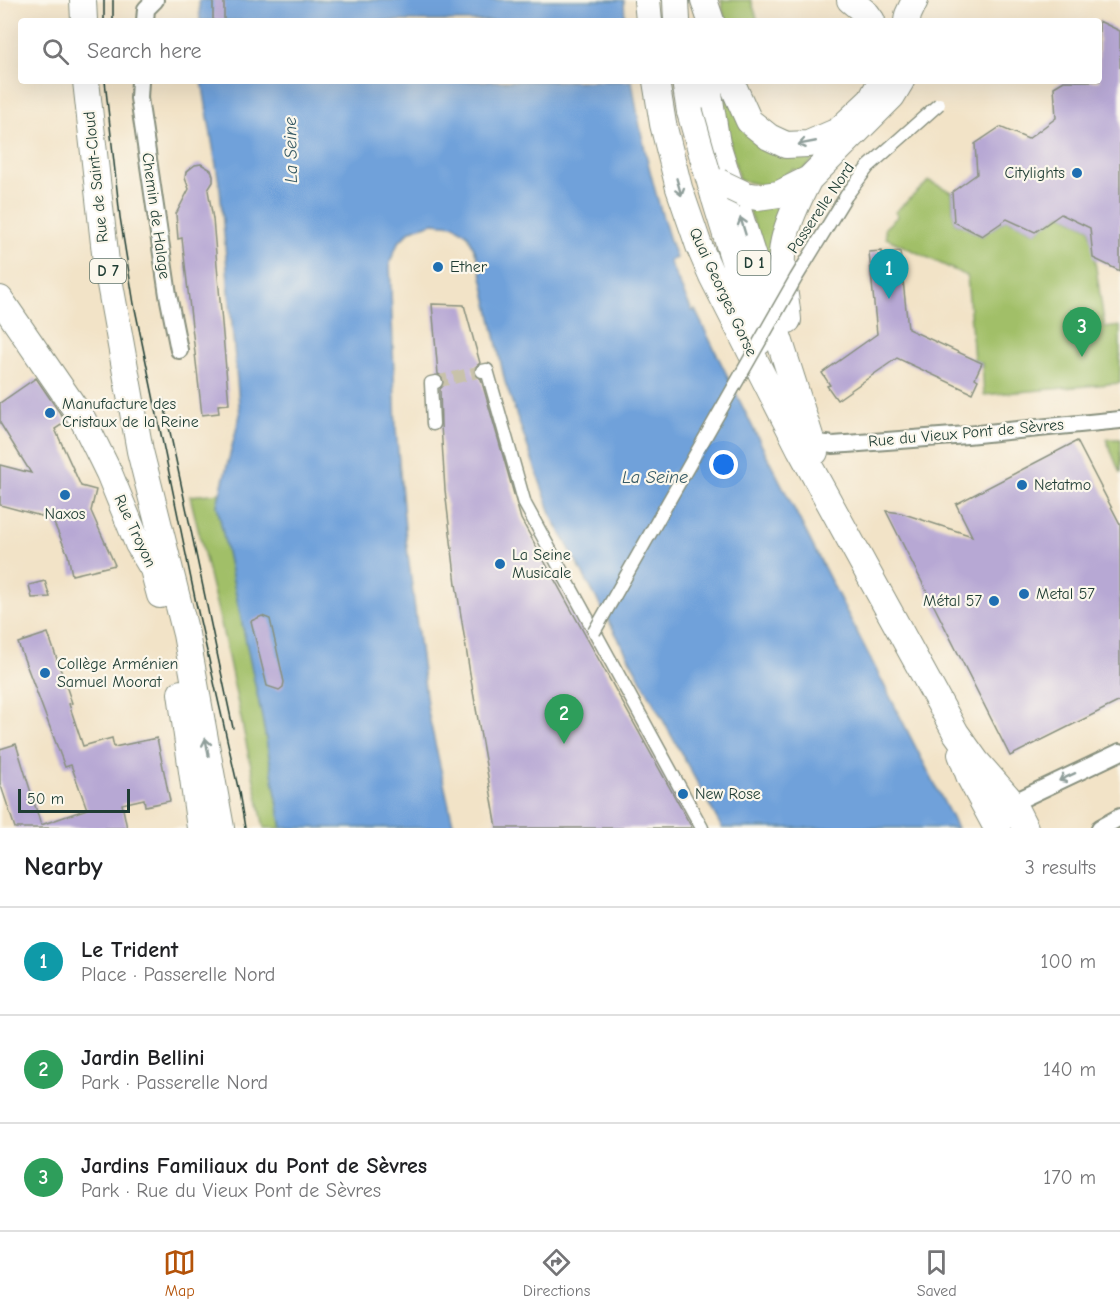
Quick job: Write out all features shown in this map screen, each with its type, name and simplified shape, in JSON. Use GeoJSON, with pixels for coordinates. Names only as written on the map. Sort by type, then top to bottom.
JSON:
{"type":"FeatureCollection","features":[{"type":"Feature","properties":{"kind":"main road"},"geometry":{"type":"LineString","coordinates":[[83,0],[84,18]]}},
{"type":"Feature","properties":{"kind":"main road"},"geometry":{"type":"LineString","coordinates":[[647,0],[648,18]]}},
{"type":"Feature","properties":{"kind":"main road"},"geometry":{"type":"LineString","coordinates":[[675,0],[677,18]]}},
{"type":"Feature","properties":{"kind":"main road"},"geometry":{"type":"LineString","coordinates":[[702,18],[703,0]]}},
{"type":"Feature","properties":{"kind":"main road"},"geometry":{"type":"LineString","coordinates":[[703,0],[710,18]]}},
{"type":"Feature","properties":{"kind":"main road"},"geometry":{"type":"LineString","coordinates":[[850,0],[870,18]]}},
{"type":"Feature","properties":{"kind":"main road"},"geometry":{"type":"LineString","coordinates":[[908,18],[915,0]]}},
{"type":"Feature","properties":{"kind":"main road","name":"Rue de Saint-Cloud"},"geometry":{"type":"LineString","coordinates":[[86,84],[105,255],[140,451]]}},
{"type":"Feature","properties":{"kind":"main road","name":"D 1"},"geometry":{"type":"LineString","coordinates":[[685,84],[690,112],[717,189],[780,411]]}},
{"type":"Feature","properties":{"kind":"main road","name":"Quai Georges Gorse"},"geometry":{"type":"LineString","coordinates":[[707,84],[717,144],[819,464],[824,490]]}},
{"type":"Feature","properties":{"kind":"main road"},"geometry":{"type":"LineString","coordinates":[[732,84],[749,121],[769,137],[786,145],[808,144],[838,131],[871,100],[879,84]]}},
{"type":"Feature","properties":{"kind":"main road"},"geometry":{"type":"LineString","coordinates":[[656,85],[667,120],[685,153],[717,189],[757,197],[779,194],[809,179],[892,96],[899,84]]}},
{"type":"Feature","properties":{"kind":"main road","name":"Quai Georges Gorse"},"geometry":{"type":"LineString","coordinates":[[656,85],[679,188],[699,246],[780,411],[956,733],[976,761],[1012,802],[1025,828]]}},
{"type":"Feature","properties":{"kind":"main road"},"geometry":{"type":"LineString","coordinates":[[793,382],[782,264],[783,241],[794,210],[809,179]]}},
{"type":"Feature","properties":{"kind":"main road","name":"Rue Troyon"},"geometry":{"type":"LineString","coordinates":[[0,299],[88,430],[109,473],[138,544],[153,568],[176,658],[201,828]]}},
{"type":"Feature","properties":{"kind":"main road"},"geometry":{"type":"LineString","coordinates":[[88,430],[102,449],[134,470],[142,481],[155,511]]}},
{"type":"Feature","properties":{"kind":"main road"},"geometry":{"type":"LineString","coordinates":[[114,458],[124,462],[136,459],[140,451]]}},
{"type":"Feature","properties":{"kind":"main road","name":"Rue Troyon"},"geometry":{"type":"LineString","coordinates":[[140,451],[186,634],[221,828]]}},
{"type":"Feature","properties":{"kind":"main road","name":"Quai Georges Gorse"},"geometry":{"type":"LineString","coordinates":[[956,733],[970,778],[993,822]]}},
{"type":"Feature","properties":{"kind":"street"},"geometry":{"type":"LineString","coordinates":[[145,18],[146,9],[155,0]]}},
{"type":"Feature","properties":{"kind":"street","name":"Chemin de Halage"},"geometry":{"type":"LineString","coordinates":[[140,84],[139,98],[168,296],[179,350]]}},
{"type":"Feature","properties":{"kind":"street","name":"Passerelle Nord"},"geometry":{"type":"LineString","coordinates":[[594,632],[796,278],[846,196],[868,167],[939,104]]}},
{"type":"Feature","properties":{"kind":"street"},"geometry":{"type":"LineString","coordinates":[[482,371],[486,370],[525,504],[702,828]]}},
{"type":"Feature","properties":{"kind":"street"},"geometry":{"type":"LineString","coordinates":[[433,424],[431,383],[436,382]]}},
{"type":"Feature","properties":{"kind":"street","name":"Rue du Vieux Pont de Sèvres"},"geometry":{"type":"LineString","coordinates":[[812,442],[833,445],[1120,420]]}},
{"type":"Feature","properties":{"kind":"street"},"geometry":{"type":"LineString","coordinates":[[1012,802],[1120,752]]}},
{"type":"Feature","properties":{"kind":"street","name":"Quai Georges Gorse"},"geometry":{"type":"LineString","coordinates":[[993,822],[1012,802]]}},
{"type":"Feature","properties":{"kind":"street"},"geometry":{"type":"LineString","coordinates":[[1100,828],[1120,817]]}},
{"type":"Feature","properties":{"kind":"green space"},"geometry":{"type":"Polygon","coordinates":[[[721,0],[751,0],[757,18],[724,18],[721,0]]]}},
{"type":"Feature","properties":{"kind":"green space"},"geometry":{"type":"Polygon","coordinates":[[[716,84],[750,131],[836,138],[800,173],[794,169],[780,178],[782,185],[775,188],[739,180],[716,84]]]}},
{"type":"Feature","properties":{"kind":"green space"},"geometry":{"type":"Polygon","coordinates":[[[929,181],[952,192],[954,222],[982,236],[1007,219],[1035,232],[1061,214],[1090,228],[1105,328],[1120,326],[1120,383],[984,395],[982,363],[974,360],[967,276],[886,238],[885,228],[898,216],[895,212],[929,181]]]}},
{"type":"Feature","properties":{"kind":"green space"},"geometry":{"type":"Polygon","coordinates":[[[783,203],[778,296],[748,207],[783,203]]]}},
{"type":"Feature","properties":{"kind":"green space"},"geometry":{"type":"Polygon","coordinates":[[[1106,439],[1120,439],[1120,473],[1106,439]]]}},
{"type":"Feature","properties":{"kind":"green space"},"geometry":{"type":"Polygon","coordinates":[[[220,493],[217,505],[262,717],[282,828],[264,828],[222,628],[190,496],[220,493]]]}},
{"type":"Feature","properties":{"kind":"water"},"geometry":{"type":"Polygon","coordinates":[[[199,0],[624,0],[625,18],[200,18],[199,0]]]}},
{"type":"Feature","properties":{"kind":"water","name":"La Seine"},"geometry":{"type":"Polygon","coordinates":[[[202,84],[633,84],[650,170],[676,258],[669,261],[692,311],[695,310],[957,828],[722,828],[553,519],[505,382],[478,258],[468,235],[454,225],[433,223],[411,230],[398,243],[390,262],[396,429],[406,539],[428,712],[454,828],[282,828],[262,717],[217,505],[240,415],[220,189],[202,84]]]}},
{"type":"Feature","properties":{"kind":"building"},"geometry":{"type":"Polygon","coordinates":[[[213,0],[224,0],[224,18],[213,18],[213,0]]]}},
{"type":"Feature","properties":{"kind":"building"},"geometry":{"type":"Polygon","coordinates":[[[1102,22],[1120,31],[1120,271],[1093,258],[1090,228],[1061,214],[1035,232],[1007,219],[982,236],[954,222],[952,192],[977,174],[975,144],[1000,127],[1028,139],[1056,118],[1054,87],[1059,84],[1102,84],[1102,22]]]}},
{"type":"Feature","properties":{"kind":"building"},"geometry":{"type":"Polygon","coordinates":[[[201,164],[211,170],[213,176],[213,182],[208,190],[213,219],[229,404],[218,405],[219,413],[202,415],[182,238],[178,239],[176,214],[189,189],[185,178],[186,172],[195,165],[201,164]]]}},
{"type":"Feature","properties":{"kind":"building"},"geometry":{"type":"Polygon","coordinates":[[[882,251],[882,253],[900,251],[908,329],[982,363],[975,378],[978,380],[972,393],[897,358],[837,400],[827,386],[830,385],[822,373],[877,334],[869,252],[882,251]]]}},
{"type":"Feature","properties":{"kind":"building","name":"La Seine Musicale"},"geometry":{"type":"Polygon","coordinates":[[[432,304],[464,305],[480,363],[474,368],[474,373],[481,379],[521,519],[692,828],[497,828],[456,584],[445,490],[441,425],[440,389],[444,381],[438,374],[432,304]]]}},
{"type":"Feature","properties":{"kind":"building"},"geometry":{"type":"Polygon","coordinates":[[[36,378],[66,422],[55,429],[81,486],[96,490],[91,511],[115,565],[72,575],[68,555],[52,519],[0,505],[0,465],[31,473],[0,423],[0,403],[36,378]]]}},
{"type":"Feature","properties":{"kind":"building","name":"Métal 57"},"geometry":{"type":"Polygon","coordinates":[[[1077,441],[1120,524],[1120,701],[1010,756],[886,511],[901,513],[972,536],[956,504],[1077,441]]]}},
{"type":"Feature","properties":{"kind":"building"},"geometry":{"type":"Polygon","coordinates":[[[45,581],[50,597],[32,598],[29,585],[45,581]]]}},
{"type":"Feature","properties":{"kind":"building"},"geometry":{"type":"Polygon","coordinates":[[[262,616],[270,619],[284,682],[283,687],[279,690],[267,686],[251,621],[262,616]]]}},
{"type":"Feature","properties":{"kind":"building"},"geometry":{"type":"Polygon","coordinates":[[[48,633],[72,703],[69,704],[83,746],[112,738],[114,747],[157,738],[170,801],[145,806],[144,799],[122,804],[127,828],[15,828],[0,783],[0,749],[16,744],[41,825],[87,809],[71,765],[65,767],[18,643],[48,633]]]}},
{"type":"Feature","properties":{"kind":"tunnel"},"geometry":{"type":"LineString","coordinates":[[436,382],[482,371]]}},
{"type":"Feature","properties":{"kind":"tram line"},"geometry":{"type":"LineString","coordinates":[[104,0],[104,18]]}},
{"type":"Feature","properties":{"kind":"tram line"},"geometry":{"type":"LineString","coordinates":[[113,0],[113,18]]}},
{"type":"Feature","properties":{"kind":"tram line"},"geometry":{"type":"LineString","coordinates":[[105,84],[120,217],[134,304],[245,828]]}},
{"type":"Feature","properties":{"kind":"tram line"},"geometry":{"type":"LineString","coordinates":[[163,399],[233,728]]}},
{"type":"Feature","properties":{"kind":"place","name":"Citylights"},"geometry":{"type":"Point","coordinates":[1077,173]}},
{"type":"Feature","properties":{"kind":"place","name":"Ether"},"geometry":{"type":"Point","coordinates":[438,267]}},
{"type":"Feature","properties":{"kind":"place","name":"Le Trident"},"geometry":{"type":"Point","coordinates":[889,299]}},
{"type":"Feature","properties":{"kind":"place","name":"Jardins Familiaux du Pont de Sèvres"},"geometry":{"type":"Point","coordinates":[1082,357]}},
{"type":"Feature","properties":{"kind":"place","name":"Manufacture des Cristaux de la Reine"},"geometry":{"type":"Point","coordinates":[50,413]}},
{"type":"Feature","properties":{"kind":"place","name":"Netatmo"},"geometry":{"type":"Point","coordinates":[1022,485]}},
{"type":"Feature","properties":{"kind":"place","name":"Naxos"},"geometry":{"type":"Point","coordinates":[65,495]}},
{"type":"Feature","properties":{"kind":"place","name":"La Seine Musicale"},"geometry":{"type":"Point","coordinates":[500,564]}},
{"type":"Feature","properties":{"kind":"place","name":"Metal 57"},"geometry":{"type":"Point","coordinates":[1024,594]}},
{"type":"Feature","properties":{"kind":"place","name":"Métal 57"},"geometry":{"type":"Point","coordinates":[994,601]}},
{"type":"Feature","properties":{"kind":"place","name":"Collège Arménien Samuel Moorat"},"geometry":{"type":"Point","coordinates":[45,673]}},
{"type":"Feature","properties":{"kind":"place","name":"Jardin Bellini"},"geometry":{"type":"Point","coordinates":[564,744]}},
{"type":"Feature","properties":{"kind":"place","name":"New Rose"},"geometry":{"type":"Point","coordinates":[683,794]}}]}
